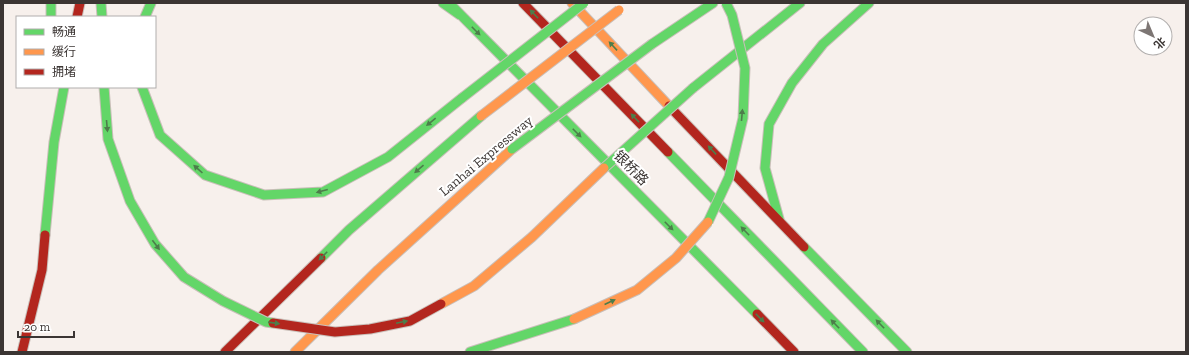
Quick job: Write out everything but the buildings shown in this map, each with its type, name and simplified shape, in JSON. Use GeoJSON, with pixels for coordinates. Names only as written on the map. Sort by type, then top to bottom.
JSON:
{"type":"FeatureCollection","features":[{"type":"Feature","properties":{"kind":"main road"},"geometry":{"type":"LineString","coordinates":[[51,3],[51,16]]}},
{"type":"Feature","properties":{"kind":"main road"},"geometry":{"type":"LineString","coordinates":[[77,16],[80,3]]}},
{"type":"Feature","properties":{"kind":"main road"},"geometry":{"type":"LineString","coordinates":[[101,3],[102,16]]}},
{"type":"Feature","properties":{"kind":"main road"},"geometry":{"type":"LineString","coordinates":[[145,16],[151,3]]}},
{"type":"Feature","properties":{"kind":"main road"},"geometry":{"type":"LineString","coordinates":[[443,3],[460,15]]}},
{"type":"Feature","properties":{"kind":"main road","name":"银桥路"},"geometry":{"type":"LineString","coordinates":[[449,3],[794,352]]}},
{"type":"Feature","properties":{"kind":"main road"},"geometry":{"type":"LineString","coordinates":[[523,3],[863,352]]}},
{"type":"Feature","properties":{"kind":"main road"},"geometry":{"type":"LineString","coordinates":[[572,3],[780,222],[907,352]]}},
{"type":"Feature","properties":{"kind":"main road"},"geometry":{"type":"LineString","coordinates":[[142,88],[160,135],[205,175],[264,195],[323,192],[388,157],[584,3]]}},
{"type":"Feature","properties":{"kind":"main road","name":"Lanhai Expressway"},"geometry":{"type":"LineString","coordinates":[[295,352],[378,270],[512,149],[652,44],[713,3]]}},
{"type":"Feature","properties":{"kind":"main road"},"geometry":{"type":"LineString","coordinates":[[470,352],[574,318],[637,290],[676,258],[708,222],[729,177],[743,118],[745,68],[732,15],[726,3]]}},
{"type":"Feature","properties":{"kind":"main road"},"geometry":{"type":"LineString","coordinates":[[104,88],[108,139],[130,201],[155,244],[184,277],[223,301],[266,322],[334,332],[370,329],[410,321],[474,286],[532,237],[622,151],[693,88],[800,3]]}},
{"type":"Feature","properties":{"kind":"main road"},"geometry":{"type":"LineString","coordinates":[[780,222],[765,168],[769,124],[792,83],[823,44],[869,3]]}},
{"type":"Feature","properties":{"kind":"main road"},"geometry":{"type":"LineString","coordinates":[[225,352],[349,230],[480,116],[622,8]]}},
{"type":"Feature","properties":{"kind":"main road"},"geometry":{"type":"LineString","coordinates":[[22,352],[42,270],[54,142],[64,88]]}},
{"type":"Feature","properties":{"kind":"main road"},"geometry":{"type":"LineString","coordinates":[[53,95],[54,142]]}},
{"type":"Feature","properties":{"kind":"traffic: fast"},"geometry":{"type":"LineString","coordinates":[[51,3],[51,16]]}},
{"type":"Feature","properties":{"kind":"traffic: fast"},"geometry":{"type":"LineString","coordinates":[[101,3],[102,16]]}},
{"type":"Feature","properties":{"kind":"traffic: fast"},"geometry":{"type":"LineString","coordinates":[[145,16],[151,3]]}},
{"type":"Feature","properties":{"kind":"traffic: fast"},"geometry":{"type":"LineString","coordinates":[[443,3],[460,15]]}},
{"type":"Feature","properties":{"kind":"traffic: fast"},"geometry":{"type":"LineString","coordinates":[[449,3],[757,314]]}},
{"type":"Feature","properties":{"kind":"traffic: fast"},"geometry":{"type":"LineString","coordinates":[[462,98],[584,3]]}},
{"type":"Feature","properties":{"kind":"traffic: fast"},"geometry":{"type":"LineString","coordinates":[[652,44],[713,3]]}},
{"type":"Feature","properties":{"kind":"traffic: fast"},"geometry":{"type":"LineString","coordinates":[[708,222],[729,177],[743,118],[745,68],[732,15],[726,3]]}},
{"type":"Feature","properties":{"kind":"traffic: fast"},"geometry":{"type":"LineString","coordinates":[[693,88],[800,3]]}},
{"type":"Feature","properties":{"kind":"traffic: fast"},"geometry":{"type":"LineString","coordinates":[[779,219],[765,168],[769,124],[792,83],[823,44],[869,3]]}},
{"type":"Feature","properties":{"kind":"traffic: fast"},"geometry":{"type":"LineString","coordinates":[[512,149],[652,44]]}},
{"type":"Feature","properties":{"kind":"traffic: fast"},"geometry":{"type":"LineString","coordinates":[[45,235],[54,142],[64,88]]}},
{"type":"Feature","properties":{"kind":"traffic: fast"},"geometry":{"type":"LineString","coordinates":[[104,88],[108,139],[130,201],[155,244],[184,277],[223,301],[266,322],[273,323]]}},
{"type":"Feature","properties":{"kind":"traffic: fast"},"geometry":{"type":"LineString","coordinates":[[142,88],[160,135],[205,175],[264,195],[323,192],[388,157],[462,98]]}},
{"type":"Feature","properties":{"kind":"traffic: fast"},"geometry":{"type":"LineString","coordinates":[[604,168],[693,88]]}},
{"type":"Feature","properties":{"kind":"traffic: fast"},"geometry":{"type":"LineString","coordinates":[[321,258],[349,230],[481,116]]}},
{"type":"Feature","properties":{"kind":"traffic: fast"},"geometry":{"type":"LineString","coordinates":[[668,152],[863,352]]}},
{"type":"Feature","properties":{"kind":"traffic: fast"},"geometry":{"type":"LineString","coordinates":[[804,247],[907,352]]}},
{"type":"Feature","properties":{"kind":"traffic: fast"},"geometry":{"type":"LineString","coordinates":[[470,352],[574,319]]}},
{"type":"Feature","properties":{"kind":"traffic: slow"},"geometry":{"type":"LineString","coordinates":[[572,3],[669,106]]}},
{"type":"Feature","properties":{"kind":"traffic: slow"},"geometry":{"type":"LineString","coordinates":[[481,116],[619,10]]}},
{"type":"Feature","properties":{"kind":"traffic: slow"},"geometry":{"type":"LineString","coordinates":[[295,352],[378,270],[512,149]]}},
{"type":"Feature","properties":{"kind":"traffic: slow"},"geometry":{"type":"LineString","coordinates":[[441,304],[474,286],[532,237],[604,168]]}},
{"type":"Feature","properties":{"kind":"traffic: slow"},"geometry":{"type":"LineString","coordinates":[[574,319],[637,290],[676,258],[708,222]]}},
{"type":"Feature","properties":{"kind":"traffic: jam"},"geometry":{"type":"LineString","coordinates":[[77,16],[80,3]]}},
{"type":"Feature","properties":{"kind":"traffic: jam"},"geometry":{"type":"LineString","coordinates":[[523,3],[668,152]]}},
{"type":"Feature","properties":{"kind":"traffic: jam"},"geometry":{"type":"LineString","coordinates":[[669,106],[804,247]]}},
{"type":"Feature","properties":{"kind":"traffic: jam"},"geometry":{"type":"LineString","coordinates":[[22,352],[42,270],[45,235]]}},
{"type":"Feature","properties":{"kind":"traffic: jam"},"geometry":{"type":"LineString","coordinates":[[225,352],[321,258]]}},
{"type":"Feature","properties":{"kind":"traffic: jam"},"geometry":{"type":"LineString","coordinates":[[273,323],[335,332],[370,329],[410,321],[441,304]]}},
{"type":"Feature","properties":{"kind":"traffic: jam"},"geometry":{"type":"LineString","coordinates":[[757,314],[794,352]]}}]}
